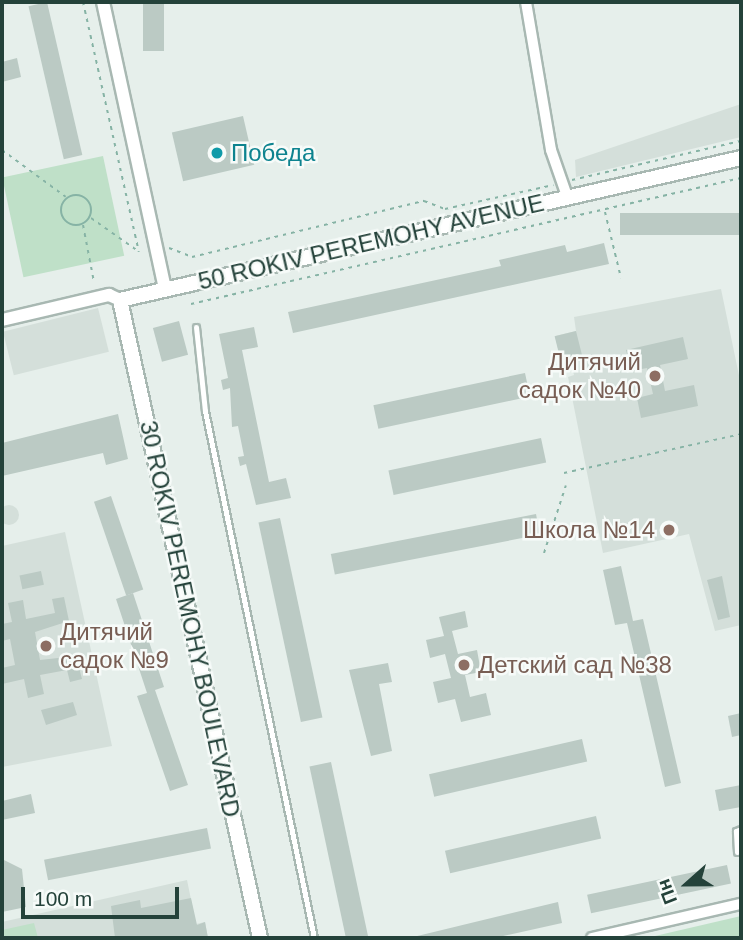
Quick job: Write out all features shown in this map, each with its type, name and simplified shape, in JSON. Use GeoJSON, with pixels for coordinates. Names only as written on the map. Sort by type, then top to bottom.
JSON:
{"type":"FeatureCollection","features":[{"type":"Feature","properties":{"kind":"main road","name":"50 ROKIV PEREMOHY AVENUE"},"geometry":{"type":"LineString","coordinates":[[120,300],[565,189],[741,158]]}},
{"type":"Feature","properties":{"kind":"main road","name":"30 ROKIV PEREMOHY BOULEVARD"},"geometry":{"type":"LineString","coordinates":[[120,300],[260,938]]}},
{"type":"Feature","properties":{"kind":"street"},"geometry":{"type":"LineString","coordinates":[[103,2],[166,289]]}},
{"type":"Feature","properties":{"kind":"street"},"geometry":{"type":"LineString","coordinates":[[526,2],[551,150],[565,189]]}},
{"type":"Feature","properties":{"kind":"street","name":"50 ROKIV PEREMOHY AVENUE"},"geometry":{"type":"LineString","coordinates":[[2,320],[109,295],[120,300]]}},
{"type":"Feature","properties":{"kind":"street"},"geometry":{"type":"LineString","coordinates":[[592,938],[741,904]]}},
{"type":"Feature","properties":{"kind":"lane"},"geometry":{"type":"LineString","coordinates":[[196,327],[205,411],[314,938]]}},
{"type":"Feature","properties":{"kind":"lane"},"geometry":{"type":"LineString","coordinates":[[737,852],[736,831],[741,830]]}},
{"type":"Feature","properties":{"kind":"path"},"geometry":{"type":"LineString","coordinates":[[2,150],[67,197],[86,199],[90,217],[139,252],[83,2]]}},
{"type":"Feature","properties":{"kind":"path"},"geometry":{"type":"LineString","coordinates":[[166,246],[192,257],[424,201],[445,209],[565,189],[741,141]]}},
{"type":"Feature","properties":{"kind":"path"},"geometry":{"type":"LineString","coordinates":[[191,304],[741,178]]}},
{"type":"Feature","properties":{"kind":"path"},"geometry":{"type":"LineString","coordinates":[[67,197],[61,216],[82,224]]}},
{"type":"Feature","properties":{"kind":"path"},"geometry":{"type":"LineString","coordinates":[[605,211],[621,278]]}},
{"type":"Feature","properties":{"kind":"path"},"geometry":{"type":"LineString","coordinates":[[82,224],[90,217]]}},
{"type":"Feature","properties":{"kind":"path"},"geometry":{"type":"LineString","coordinates":[[82,224],[94,282]]}},
{"type":"Feature","properties":{"kind":"path"},"geometry":{"type":"LineString","coordinates":[[564,474],[741,434]]}},
{"type":"Feature","properties":{"kind":"path"},"geometry":{"type":"LineString","coordinates":[[544,553],[566,485]]}},
{"type":"Feature","properties":{"kind":"shaded area"},"geometry":{"type":"Polygon","coordinates":[[[741,104],[741,137],[576,177],[575,160],[741,104]]]}},
{"type":"Feature","properties":{"kind":"shaded area"},"geometry":{"type":"Polygon","coordinates":[[[721,289],[741,385],[741,625],[715,631],[689,534],[603,553],[568,377],[574,375],[570,359],[561,361],[555,336],[576,331],[574,317],[721,289]]]}},
{"type":"Feature","properties":{"kind":"shaded area"},"geometry":{"type":"Polygon","coordinates":[[[98,308],[109,352],[14,375],[3,332],[98,308]]]}},
{"type":"Feature","properties":{"kind":"shaded area"},"geometry":{"type":"Polygon","coordinates":[[[9,505],[16,508],[19,515],[16,522],[9,525],[2,522],[-1,515],[2,508],[9,505]]]}},
{"type":"Feature","properties":{"kind":"shaded area","name":"Дитячий садок №9"},"geometry":{"type":"Polygon","coordinates":[[[65,532],[112,746],[2,767],[2,546],[65,532]]]}},
{"type":"Feature","properties":{"kind":"shaded area"},"geometry":{"type":"Polygon","coordinates":[[[187,880],[196,924],[205,922],[208,938],[2,938],[2,922],[187,880]]]}},
{"type":"Feature","properties":{"kind":"green space"},"geometry":{"type":"Polygon","coordinates":[[[103,156],[124,256],[23,277],[2,177],[103,156]]]}},
{"type":"Feature","properties":{"kind":"green space"},"geometry":{"type":"Polygon","coordinates":[[[741,916],[741,938],[653,938],[655,936],[741,916]]]}},
{"type":"Feature","properties":{"kind":"green space"},"geometry":{"type":"Polygon","coordinates":[[[34,923],[38,938],[2,938],[2,930],[34,923]]]}},
{"type":"Feature","properties":{"kind":"building"},"geometry":{"type":"Polygon","coordinates":[[[47,2],[82,155],[64,159],[28,6],[47,2]]]}},
{"type":"Feature","properties":{"kind":"building"},"geometry":{"type":"Polygon","coordinates":[[[143,2],[164,2],[164,51],[143,51],[143,2]]]}},
{"type":"Feature","properties":{"kind":"building"},"geometry":{"type":"Polygon","coordinates":[[[17,58],[21,77],[2,82],[2,62],[17,58]]]}},
{"type":"Feature","properties":{"kind":"building","name":"Победа"},"geometry":{"type":"Polygon","coordinates":[[[243,116],[254,165],[183,181],[172,132],[243,116]]]}},
{"type":"Feature","properties":{"kind":"building"},"geometry":{"type":"Polygon","coordinates":[[[620,213],[741,213],[741,235],[620,235],[620,213]]]}},
{"type":"Feature","properties":{"kind":"building"},"geometry":{"type":"Polygon","coordinates":[[[604,243],[609,264],[293,333],[288,312],[501,266],[499,260],[565,245],[567,252],[604,243]]]}},
{"type":"Feature","properties":{"kind":"building"},"geometry":{"type":"Polygon","coordinates":[[[179,321],[188,355],[162,362],[153,328],[179,321]]]}},
{"type":"Feature","properties":{"kind":"building"},"geometry":{"type":"Polygon","coordinates":[[[254,327],[258,347],[242,350],[269,482],[286,478],[291,498],[256,505],[246,464],[240,466],[238,457],[244,456],[238,426],[232,427],[230,388],[223,390],[221,380],[228,378],[219,334],[254,327]]]}},
{"type":"Feature","properties":{"kind":"building"},"geometry":{"type":"Polygon","coordinates":[[[576,331],[582,355],[561,361],[555,336],[576,331]]]}},
{"type":"Feature","properties":{"kind":"building"},"geometry":{"type":"Polygon","coordinates":[[[683,337],[688,359],[660,365],[665,391],[694,385],[698,406],[641,418],[637,398],[653,394],[647,368],[631,371],[626,350],[683,337]]]}},
{"type":"Feature","properties":{"kind":"building"},"geometry":{"type":"Polygon","coordinates":[[[525,373],[530,396],[378,429],[373,405],[525,373]]]}},
{"type":"Feature","properties":{"kind":"building"},"geometry":{"type":"Polygon","coordinates":[[[118,414],[128,459],[106,465],[103,453],[2,476],[2,443],[118,414]]]}},
{"type":"Feature","properties":{"kind":"building"},"geometry":{"type":"Polygon","coordinates":[[[541,438],[546,462],[394,495],[388,470],[541,438]]]}},
{"type":"Feature","properties":{"kind":"building"},"geometry":{"type":"Polygon","coordinates":[[[111,496],[143,590],[126,595],[94,502],[111,496]]]}},
{"type":"Feature","properties":{"kind":"building"},"geometry":{"type":"Polygon","coordinates":[[[536,514],[540,535],[335,574],[331,554],[536,514]]]}},
{"type":"Feature","properties":{"kind":"building"},"geometry":{"type":"Polygon","coordinates":[[[280,518],[322,718],[301,722],[258,523],[280,518]]]}},
{"type":"Feature","properties":{"kind":"building"},"geometry":{"type":"Polygon","coordinates":[[[621,566],[633,621],[643,619],[681,783],[665,787],[627,623],[615,625],[603,570],[621,566]]]}},
{"type":"Feature","properties":{"kind":"building"},"geometry":{"type":"Polygon","coordinates":[[[41,571],[44,585],[22,589],[19,576],[41,571]]]}},
{"type":"Feature","properties":{"kind":"building"},"geometry":{"type":"Polygon","coordinates":[[[722,576],[730,617],[718,620],[707,580],[722,576]]]}},
{"type":"Feature","properties":{"kind":"building"},"geometry":{"type":"Polygon","coordinates":[[[133,593],[164,687],[155,690],[188,785],[170,791],[137,696],[147,693],[116,599],[133,593]]]}},
{"type":"Feature","properties":{"kind":"building"},"geometry":{"type":"Polygon","coordinates":[[[64,597],[69,621],[35,632],[40,660],[76,656],[82,679],[70,682],[67,670],[40,675],[44,694],[28,698],[24,679],[2,684],[2,668],[15,665],[10,639],[2,641],[2,624],[12,622],[8,603],[23,600],[26,619],[55,613],[52,599],[64,597]]]}},
{"type":"Feature","properties":{"kind":"building","name":"Детский сад №38"},"geometry":{"type":"Polygon","coordinates":[[[465,611],[468,627],[452,631],[458,654],[477,650],[481,672],[465,675],[470,697],[486,693],[491,715],[461,722],[455,699],[438,703],[433,682],[451,678],[445,654],[430,658],[426,640],[444,636],[439,617],[465,611]]]}},
{"type":"Feature","properties":{"kind":"building"},"geometry":{"type":"Polygon","coordinates":[[[388,663],[392,682],[379,684],[392,751],[371,756],[349,670],[388,663]]]}},
{"type":"Feature","properties":{"kind":"building"},"geometry":{"type":"Polygon","coordinates":[[[73,702],[77,715],[46,725],[41,710],[73,702]]]}},
{"type":"Feature","properties":{"kind":"building"},"geometry":{"type":"Polygon","coordinates":[[[741,713],[741,735],[732,737],[728,716],[741,713]]]}},
{"type":"Feature","properties":{"kind":"building"},"geometry":{"type":"Polygon","coordinates":[[[582,739],[587,761],[434,797],[429,774],[582,739]]]}},
{"type":"Feature","properties":{"kind":"building"},"geometry":{"type":"Polygon","coordinates":[[[331,762],[368,938],[346,938],[309,767],[331,762]]]}},
{"type":"Feature","properties":{"kind":"building"},"geometry":{"type":"Polygon","coordinates":[[[741,785],[741,807],[719,811],[715,790],[741,785]]]}},
{"type":"Feature","properties":{"kind":"building"},"geometry":{"type":"Polygon","coordinates":[[[31,794],[35,813],[2,820],[2,801],[31,794]]]}},
{"type":"Feature","properties":{"kind":"building"},"geometry":{"type":"Polygon","coordinates":[[[596,816],[601,838],[450,873],[445,851],[596,816]]]}},
{"type":"Feature","properties":{"kind":"building"},"geometry":{"type":"Polygon","coordinates":[[[207,828],[211,849],[48,880],[44,860],[207,828]]]}},
{"type":"Feature","properties":{"kind":"building"},"geometry":{"type":"Polygon","coordinates":[[[2,859],[22,869],[26,907],[2,912],[2,859]]]}},
{"type":"Feature","properties":{"kind":"building"},"geometry":{"type":"Polygon","coordinates":[[[727,865],[731,884],[591,913],[587,895],[727,865]]]}},
{"type":"Feature","properties":{"kind":"building"},"geometry":{"type":"Polygon","coordinates":[[[191,898],[197,925],[205,922],[208,938],[115,938],[111,906],[140,900],[141,908],[191,898]]]}},
{"type":"Feature","properties":{"kind":"building"},"geometry":{"type":"Polygon","coordinates":[[[558,902],[562,923],[494,938],[409,938],[558,902]]]}},
{"type":"Feature","properties":{"kind":"place","name":"Победа"},"geometry":{"type":"Point","coordinates":[217,153]}},
{"type":"Feature","properties":{"kind":"place","name":"Дитячий садок №40"},"geometry":{"type":"Point","coordinates":[655,376]}},
{"type":"Feature","properties":{"kind":"place","name":"Школа №14"},"geometry":{"type":"Point","coordinates":[669,530]}},
{"type":"Feature","properties":{"kind":"place","name":"Дитячий садок №9"},"geometry":{"type":"Point","coordinates":[46,646]}},
{"type":"Feature","properties":{"kind":"place","name":"Детский сад №38"},"geometry":{"type":"Point","coordinates":[464,665]}}]}
